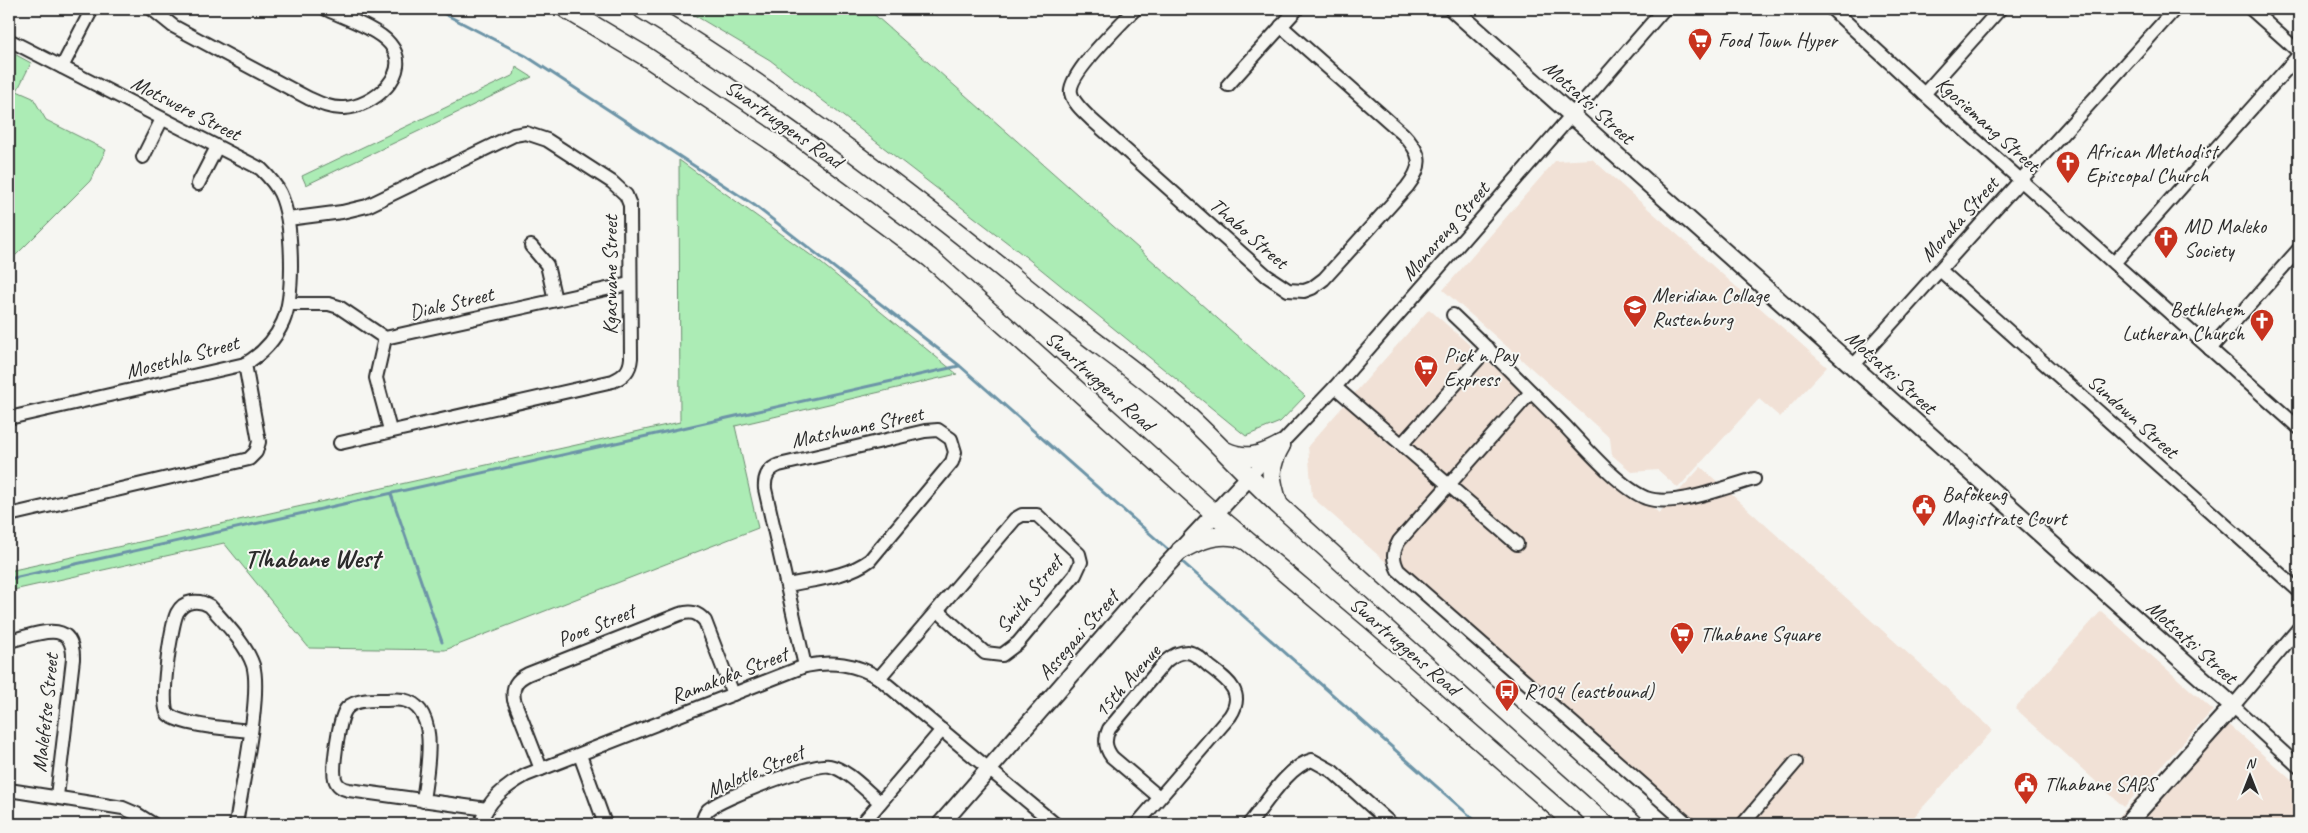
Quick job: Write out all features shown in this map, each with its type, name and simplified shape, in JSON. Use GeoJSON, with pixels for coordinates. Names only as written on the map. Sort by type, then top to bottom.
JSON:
{"type":"FeatureCollection","features":[{"type":"Feature","properties":{"kind":"main road","name":"Swartruggens Road"},"geometry":{"type":"LineString","coordinates":[[566,9],[644,56],[771,140],[922,252],[1215,514],[1256,547],[1575,824]]}},
{"type":"Feature","properties":{"kind":"main road","name":"Swartruggens Road"},"geometry":{"type":"LineString","coordinates":[[642,9],[742,74],[864,159],[1077,328],[1130,366],[1180,408],[1279,506],[1634,824]]}},
{"type":"Feature","properties":{"kind":"main road"},"geometry":{"type":"LineString","coordinates":[[1220,448],[1235,455],[1248,458],[1264,454],[1281,445]]}},
{"type":"Feature","properties":{"kind":"main road"},"geometry":{"type":"LineString","coordinates":[[1279,506],[1273,486],[1271,468],[1281,445]]}},
{"type":"Feature","properties":{"kind":"main road"},"geometry":{"type":"LineString","coordinates":[[1181,550],[1196,542],[1222,536],[1242,539],[1256,547]]}},
{"type":"Feature","properties":{"kind":"street"},"geometry":{"type":"LineString","coordinates":[[62,67],[92,9]]}},
{"type":"Feature","properties":{"kind":"street"},"geometry":{"type":"LineString","coordinates":[[152,9],[173,26],[308,98],[325,106],[343,109],[356,107],[378,97],[392,79],[396,59],[394,50],[378,34],[326,9]]}},
{"type":"Feature","properties":{"kind":"street","name":"Thabo Street"},"geometry":{"type":"LineString","coordinates":[[1135,9],[1079,70],[1071,87],[1074,101],[1092,120],[1267,276],[1288,290],[1304,291],[1324,279],[1407,186],[1417,173],[1419,163],[1414,145],[1403,134],[1281,26]]}},
{"type":"Feature","properties":{"kind":"street"},"geometry":{"type":"LineString","coordinates":[[1228,85],[1297,9]]}},
{"type":"Feature","properties":{"kind":"street","name":"Motsatsi Street"},"geometry":{"type":"LineString","coordinates":[[1453,9],[2299,767]]}},
{"type":"Feature","properties":{"kind":"street","name":"Monareng Street"},"geometry":{"type":"LineString","coordinates":[[1250,476],[1335,386],[1664,9]]}},
{"type":"Feature","properties":{"kind":"street","name":"Kgosiemang Street"},"geometry":{"type":"LineString","coordinates":[[1833,9],[1924,94],[2299,428]]}},
{"type":"Feature","properties":{"kind":"street"},"geometry":{"type":"LineString","coordinates":[[1924,94],[2000,9]]}},
{"type":"Feature","properties":{"kind":"street","name":"Moraka Street"},"geometry":{"type":"LineString","coordinates":[[1853,366],[2175,9]]}},
{"type":"Feature","properties":{"kind":"street"},"geometry":{"type":"LineString","coordinates":[[2114,263],[2299,54],[2251,9]]}},
{"type":"Feature","properties":{"kind":"street","name":"Motswere Street"},"geometry":{"type":"LineString","coordinates":[[9,40],[249,162],[272,179],[280,193],[288,218],[290,256]]}},
{"type":"Feature","properties":{"kind":"street"},"geometry":{"type":"LineString","coordinates":[[143,156],[162,119]]}},
{"type":"Feature","properties":{"kind":"street","name":"Kgaswane Street"},"geometry":{"type":"LineString","coordinates":[[288,218],[342,212],[367,206],[514,136],[526,133],[536,135],[612,182],[626,195],[630,205],[630,366],[621,377],[613,381],[390,430],[340,443]]}},
{"type":"Feature","properties":{"kind":"street"},"geometry":{"type":"LineString","coordinates":[[198,184],[217,147]]}},
{"type":"Feature","properties":{"kind":"street"},"geometry":{"type":"LineString","coordinates":[[531,246],[547,265],[555,300]]}},
{"type":"Feature","properties":{"kind":"street"},"geometry":{"type":"LineString","coordinates":[[2210,349],[2299,249]]}},
{"type":"Feature","properties":{"kind":"street","name":"Mosethla Street"},"geometry":{"type":"LineString","coordinates":[[9,418],[245,364],[256,357],[276,334],[283,321],[288,304],[290,256]]}},
{"type":"Feature","properties":{"kind":"street","name":"Sundown Street"},"geometry":{"type":"LineString","coordinates":[[1940,270],[2299,591]]}},
{"type":"Feature","properties":{"kind":"street","name":"Diale Street"},"geometry":{"type":"LineString","coordinates":[[288,304],[329,304],[349,313],[385,338],[630,284]]}},
{"type":"Feature","properties":{"kind":"street"},"geometry":{"type":"LineString","coordinates":[[1453,315],[1619,480],[1646,498],[1662,500],[1688,498],[1754,479]]}},
{"type":"Feature","properties":{"kind":"street"},"geometry":{"type":"LineString","coordinates":[[385,338],[376,378],[390,430]]}},
{"type":"Feature","properties":{"kind":"street"},"geometry":{"type":"LineString","coordinates":[[1402,444],[1488,348]]}},
{"type":"Feature","properties":{"kind":"street"},"geometry":{"type":"LineString","coordinates":[[9,515],[249,459],[256,452],[259,442],[245,364]]}},
{"type":"Feature","properties":{"kind":"street"},"geometry":{"type":"LineString","coordinates":[[1335,386],[1517,544]]}},
{"type":"Feature","properties":{"kind":"street"},"geometry":{"type":"LineString","coordinates":[[1531,392],[1399,541],[1393,551],[1393,560],[1398,570],[1688,824]]}},
{"type":"Feature","properties":{"kind":"street","name":"Matshwane Street"},"geometry":{"type":"LineString","coordinates":[[788,585],[846,573],[860,568],[870,560],[952,462],[955,452],[951,439],[938,430],[925,431],[773,468],[766,476],[764,483],[805,666]]}},
{"type":"Feature","properties":{"kind":"street","name":"Assegaai Street"},"geometry":{"type":"LineString","coordinates":[[941,824],[1181,550],[1250,476]]}},
{"type":"Feature","properties":{"kind":"street","name":"Smith Street"},"geometry":{"type":"LineString","coordinates":[[879,678],[937,610],[1015,519],[1022,515],[1037,515],[1045,520],[1079,554],[1081,562],[1076,575],[1018,643],[1002,654],[985,653],[937,610]]}},
{"type":"Feature","properties":{"kind":"street"},"geometry":{"type":"LineString","coordinates":[[236,824],[250,731],[256,676],[252,662],[223,620],[210,606],[204,602],[186,603],[177,613],[174,626],[164,690],[165,709],[177,719],[196,724],[250,731]]}},
{"type":"Feature","properties":{"kind":"street","name":"Pooe Street"},"geometry":{"type":"LineString","coordinates":[[541,769],[514,700],[516,682],[528,674],[680,614],[696,613],[705,621],[733,694]]}},
{"type":"Feature","properties":{"kind":"street"},"geometry":{"type":"LineString","coordinates":[[2127,824],[2233,706],[2299,628]]}},
{"type":"Feature","properties":{"kind":"street","name":"Malefetse Street"},"geometry":{"type":"LineString","coordinates":[[9,641],[54,631],[63,632],[71,641],[73,659],[57,796]]}},
{"type":"Feature","properties":{"kind":"street","name":"15th Avenue"},"geometry":{"type":"LineString","coordinates":[[1137,824],[1230,716],[1236,702],[1233,688],[1228,682],[1194,654],[1186,652],[1172,656],[1166,661],[1109,729],[1106,737],[1107,751],[1112,757],[1159,797]]}},
{"type":"Feature","properties":{"kind":"street","name":"Ramakoka Street"},"geometry":{"type":"LineString","coordinates":[[481,824],[487,809],[502,791],[513,782],[541,769],[805,666],[820,663],[845,664],[867,671],[879,678],[989,770]]}},
{"type":"Feature","properties":{"kind":"street"},"geometry":{"type":"LineString","coordinates":[[423,800],[429,736],[425,720],[420,711],[413,704],[403,700],[366,701],[350,706],[343,713],[335,760],[335,779],[338,785],[349,790],[487,809]]}},
{"type":"Feature","properties":{"kind":"street"},"geometry":{"type":"LineString","coordinates":[[862,824],[942,730]]}},
{"type":"Feature","properties":{"kind":"street"},"geometry":{"type":"LineString","coordinates":[[580,755],[605,824]]}},
{"type":"Feature","properties":{"kind":"street"},"geometry":{"type":"LineString","coordinates":[[1249,824],[1291,772],[1304,762],[1312,760],[1332,771],[1391,824]]}},
{"type":"Feature","properties":{"kind":"street"},"geometry":{"type":"LineString","coordinates":[[1743,824],[1796,762]]}},
{"type":"Feature","properties":{"kind":"street","name":"Malotle Street"},"geometry":{"type":"LineString","coordinates":[[702,824],[704,815],[716,805],[799,771],[821,765],[839,769],[880,802]]}},
{"type":"Feature","properties":{"kind":"street"},"geometry":{"type":"LineString","coordinates":[[989,770],[1055,824]]}},
{"type":"Feature","properties":{"kind":"street"},"geometry":{"type":"LineString","coordinates":[[9,790],[57,796],[123,808],[153,824]]}},
{"type":"Feature","properties":{"kind":"shaded area","name":"Meridian Collage Rustenburg"},"geometry":{"type":"Polygon","coordinates":[[[1592,159],[1827,367],[1780,417],[1759,399],[1678,488],[1658,470],[1632,472],[1612,455],[1610,438],[1443,290],[1555,161],[1592,159]]]}},
{"type":"Feature","properties":{"kind":"shaded area"},"geometry":{"type":"Polygon","coordinates":[[[1429,309],[1659,513],[1701,467],[1993,730],[1912,819],[1917,824],[1684,824],[1312,497],[1308,446],[1429,309]]]}},
{"type":"Feature","properties":{"kind":"shaded area"},"geometry":{"type":"Polygon","coordinates":[[[2101,611],[2213,710],[2124,807],[2015,708],[2101,611]]]}},
{"type":"Feature","properties":{"kind":"shaded area"},"geometry":{"type":"Polygon","coordinates":[[[2215,712],[2299,787],[2299,824],[2112,824],[2215,712]]]}},
{"type":"Feature","properties":{"kind":"green space"},"geometry":{"type":"Polygon","coordinates":[[[684,9],[868,9],[1305,396],[1280,422],[1246,436],[1026,257],[770,60],[684,9]]]}},
{"type":"Feature","properties":{"kind":"green space"},"geometry":{"type":"Polygon","coordinates":[[[9,51],[31,63],[17,91],[33,98],[46,120],[106,150],[90,181],[9,262],[9,51]]]}},
{"type":"Feature","properties":{"kind":"green space"},"geometry":{"type":"Polygon","coordinates":[[[516,67],[532,77],[306,185],[302,176],[514,75],[516,67]]]}},
{"type":"Feature","properties":{"kind":"green space"},"geometry":{"type":"Polygon","coordinates":[[[679,160],[816,259],[957,374],[735,426],[758,528],[445,650],[309,648],[224,543],[9,591],[9,571],[680,422],[679,160]]]}},
{"type":"Feature","properties":{"kind":"waterway"},"geometry":{"type":"LineString","coordinates":[[435,9],[526,56],[754,205],[960,366],[1172,553]]}},
{"type":"Feature","properties":{"kind":"waterway"},"geometry":{"type":"LineString","coordinates":[[9,579],[959,366]]}},
{"type":"Feature","properties":{"kind":"waterway"},"geometry":{"type":"LineString","coordinates":[[391,494],[442,642]]}},
{"type":"Feature","properties":{"kind":"waterway"},"geometry":{"type":"LineString","coordinates":[[1179,559],[1479,824]]}},
{"type":"Feature","properties":{"kind":"place","name":"Food Town Hyper"},"geometry":{"type":"Point","coordinates":[1700,61]}},
{"type":"Feature","properties":{"kind":"place","name":"African Methodist Episcopal Church"},"geometry":{"type":"Point","coordinates":[2068,184]}},
{"type":"Feature","properties":{"kind":"place","name":"MD Maleko Society"},"geometry":{"type":"Point","coordinates":[2166,259]}},
{"type":"Feature","properties":{"kind":"place","name":"Meridian Collage Rustenburg"},"geometry":{"type":"Point","coordinates":[1635,328]}},
{"type":"Feature","properties":{"kind":"place","name":"Bethlehem Lutheran Church"},"geometry":{"type":"Point","coordinates":[2262,342]}},
{"type":"Feature","properties":{"kind":"place","name":"Pick n Pay Express"},"geometry":{"type":"Point","coordinates":[1426,388]}},
{"type":"Feature","properties":{"kind":"place","name":"Bafokeng Magistrate Court"},"geometry":{"type":"Point","coordinates":[1924,527]}},
{"type":"Feature","properties":{"kind":"place","name":"Tlhabane Square"},"geometry":{"type":"Point","coordinates":[1682,655]}},
{"type":"Feature","properties":{"kind":"place","name":"R104 (eastbound)"},"geometry":{"type":"Point","coordinates":[1507,712]}},
{"type":"Feature","properties":{"kind":"place","name":"Tlhabane SAPS"},"geometry":{"type":"Point","coordinates":[2026,805]}},
{"type":"Feature","properties":{"kind":"district","name":"Tlhabane West"},"geometry":{"type":"Point","coordinates":[312,558]}}]}
